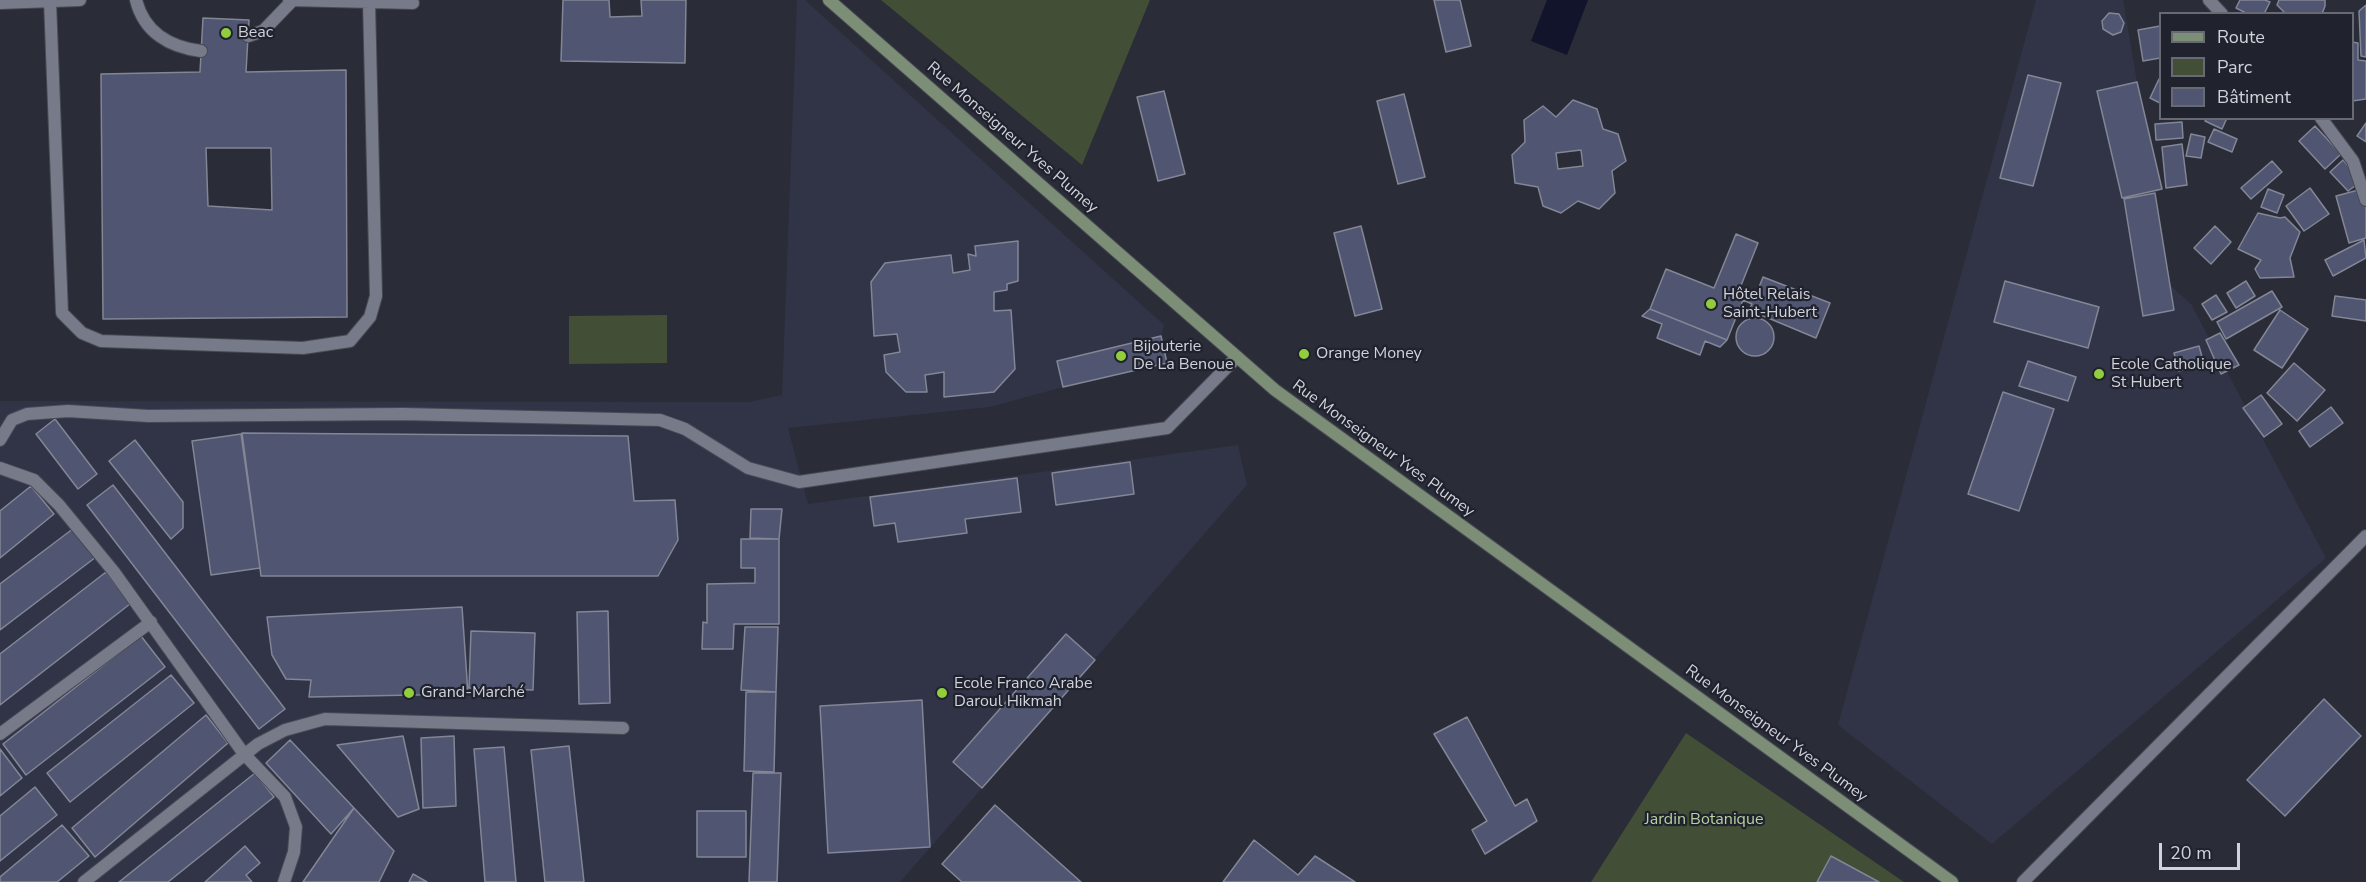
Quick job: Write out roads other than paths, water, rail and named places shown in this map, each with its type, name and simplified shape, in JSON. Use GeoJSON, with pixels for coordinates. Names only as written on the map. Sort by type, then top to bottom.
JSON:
{"type":"FeatureCollection","features":[{"type":"Feature","properties":{"kind":"main road","name":"Rue Monseigneur Yves Plumey"},"geometry":{"type":"LineString","coordinates":[[829,0],[1275,390],[1952,882]]}},
{"type":"Feature","properties":{"kind":"street"},"geometry":{"type":"LineString","coordinates":[[0,3],[81,0]]}},
{"type":"Feature","properties":{"kind":"street"},"geometry":{"type":"LineString","coordinates":[[136,0],[140,15],[159,38],[185,49],[201,51]]}},
{"type":"Feature","properties":{"kind":"street"},"geometry":{"type":"LineString","coordinates":[[2210,0],[2220,12]]}},
{"type":"Feature","properties":{"kind":"street"},"geometry":{"type":"LineString","coordinates":[[51,1],[62,313],[82,333],[101,340],[303,348],[350,341],[370,317],[376,296],[369,3]]}},
{"type":"Feature","properties":{"kind":"street"},"geometry":{"type":"LineString","coordinates":[[248,36],[263,31],[290,1],[413,3]]}},
{"type":"Feature","properties":{"kind":"street"},"geometry":{"type":"LineString","coordinates":[[2322,120],[2353,162],[2366,200]]}},
{"type":"Feature","properties":{"kind":"street"},"geometry":{"type":"LineString","coordinates":[[0,440],[6,420],[27,414],[68,411],[148,416],[403,414],[660,420],[685,429],[748,468],[799,482],[1167,428],[1237,357]]}},
{"type":"Feature","properties":{"kind":"street"},"geometry":{"type":"LineString","coordinates":[[0,468],[34,480],[59,505],[151,622],[244,754],[285,797],[296,827],[294,852],[284,882]]}},
{"type":"Feature","properties":{"kind":"street"},"geometry":{"type":"LineString","coordinates":[[2023,882],[2366,536]]}},
{"type":"Feature","properties":{"kind":"street"},"geometry":{"type":"LineString","coordinates":[[0,734],[151,622]]}},
{"type":"Feature","properties":{"kind":"street"},"geometry":{"type":"LineString","coordinates":[[84,882],[244,754],[285,730],[325,719],[623,728]]}},
{"type":"Feature","properties":{"kind":"place","name":"Beac"},"geometry":{"type":"Point","coordinates":[226,33]}},
{"type":"Feature","properties":{"kind":"place","name":"Hôtel Relais Saint-Hubert"},"geometry":{"type":"Point","coordinates":[1711,304]}},
{"type":"Feature","properties":{"kind":"place","name":"Orange Money"},"geometry":{"type":"Point","coordinates":[1304,354]}},
{"type":"Feature","properties":{"kind":"place","name":"Bijouterie De La Benoue"},"geometry":{"type":"Point","coordinates":[1121,356]}},
{"type":"Feature","properties":{"kind":"place","name":"Ecole Catholique St Hubert"},"geometry":{"type":"Point","coordinates":[2099,374]}},
{"type":"Feature","properties":{"kind":"place","name":"Grand-Marché"},"geometry":{"type":"Point","coordinates":[409,693]}},
{"type":"Feature","properties":{"kind":"place","name":"Ecole Franco Arabe Daroul Hikmah"},"geometry":{"type":"Point","coordinates":[942,693]}},
{"type":"Feature","properties":{"kind":"park label","name":"Jardin Botanique"},"geometry":{"type":"Point","coordinates":[1704,820]}}]}
